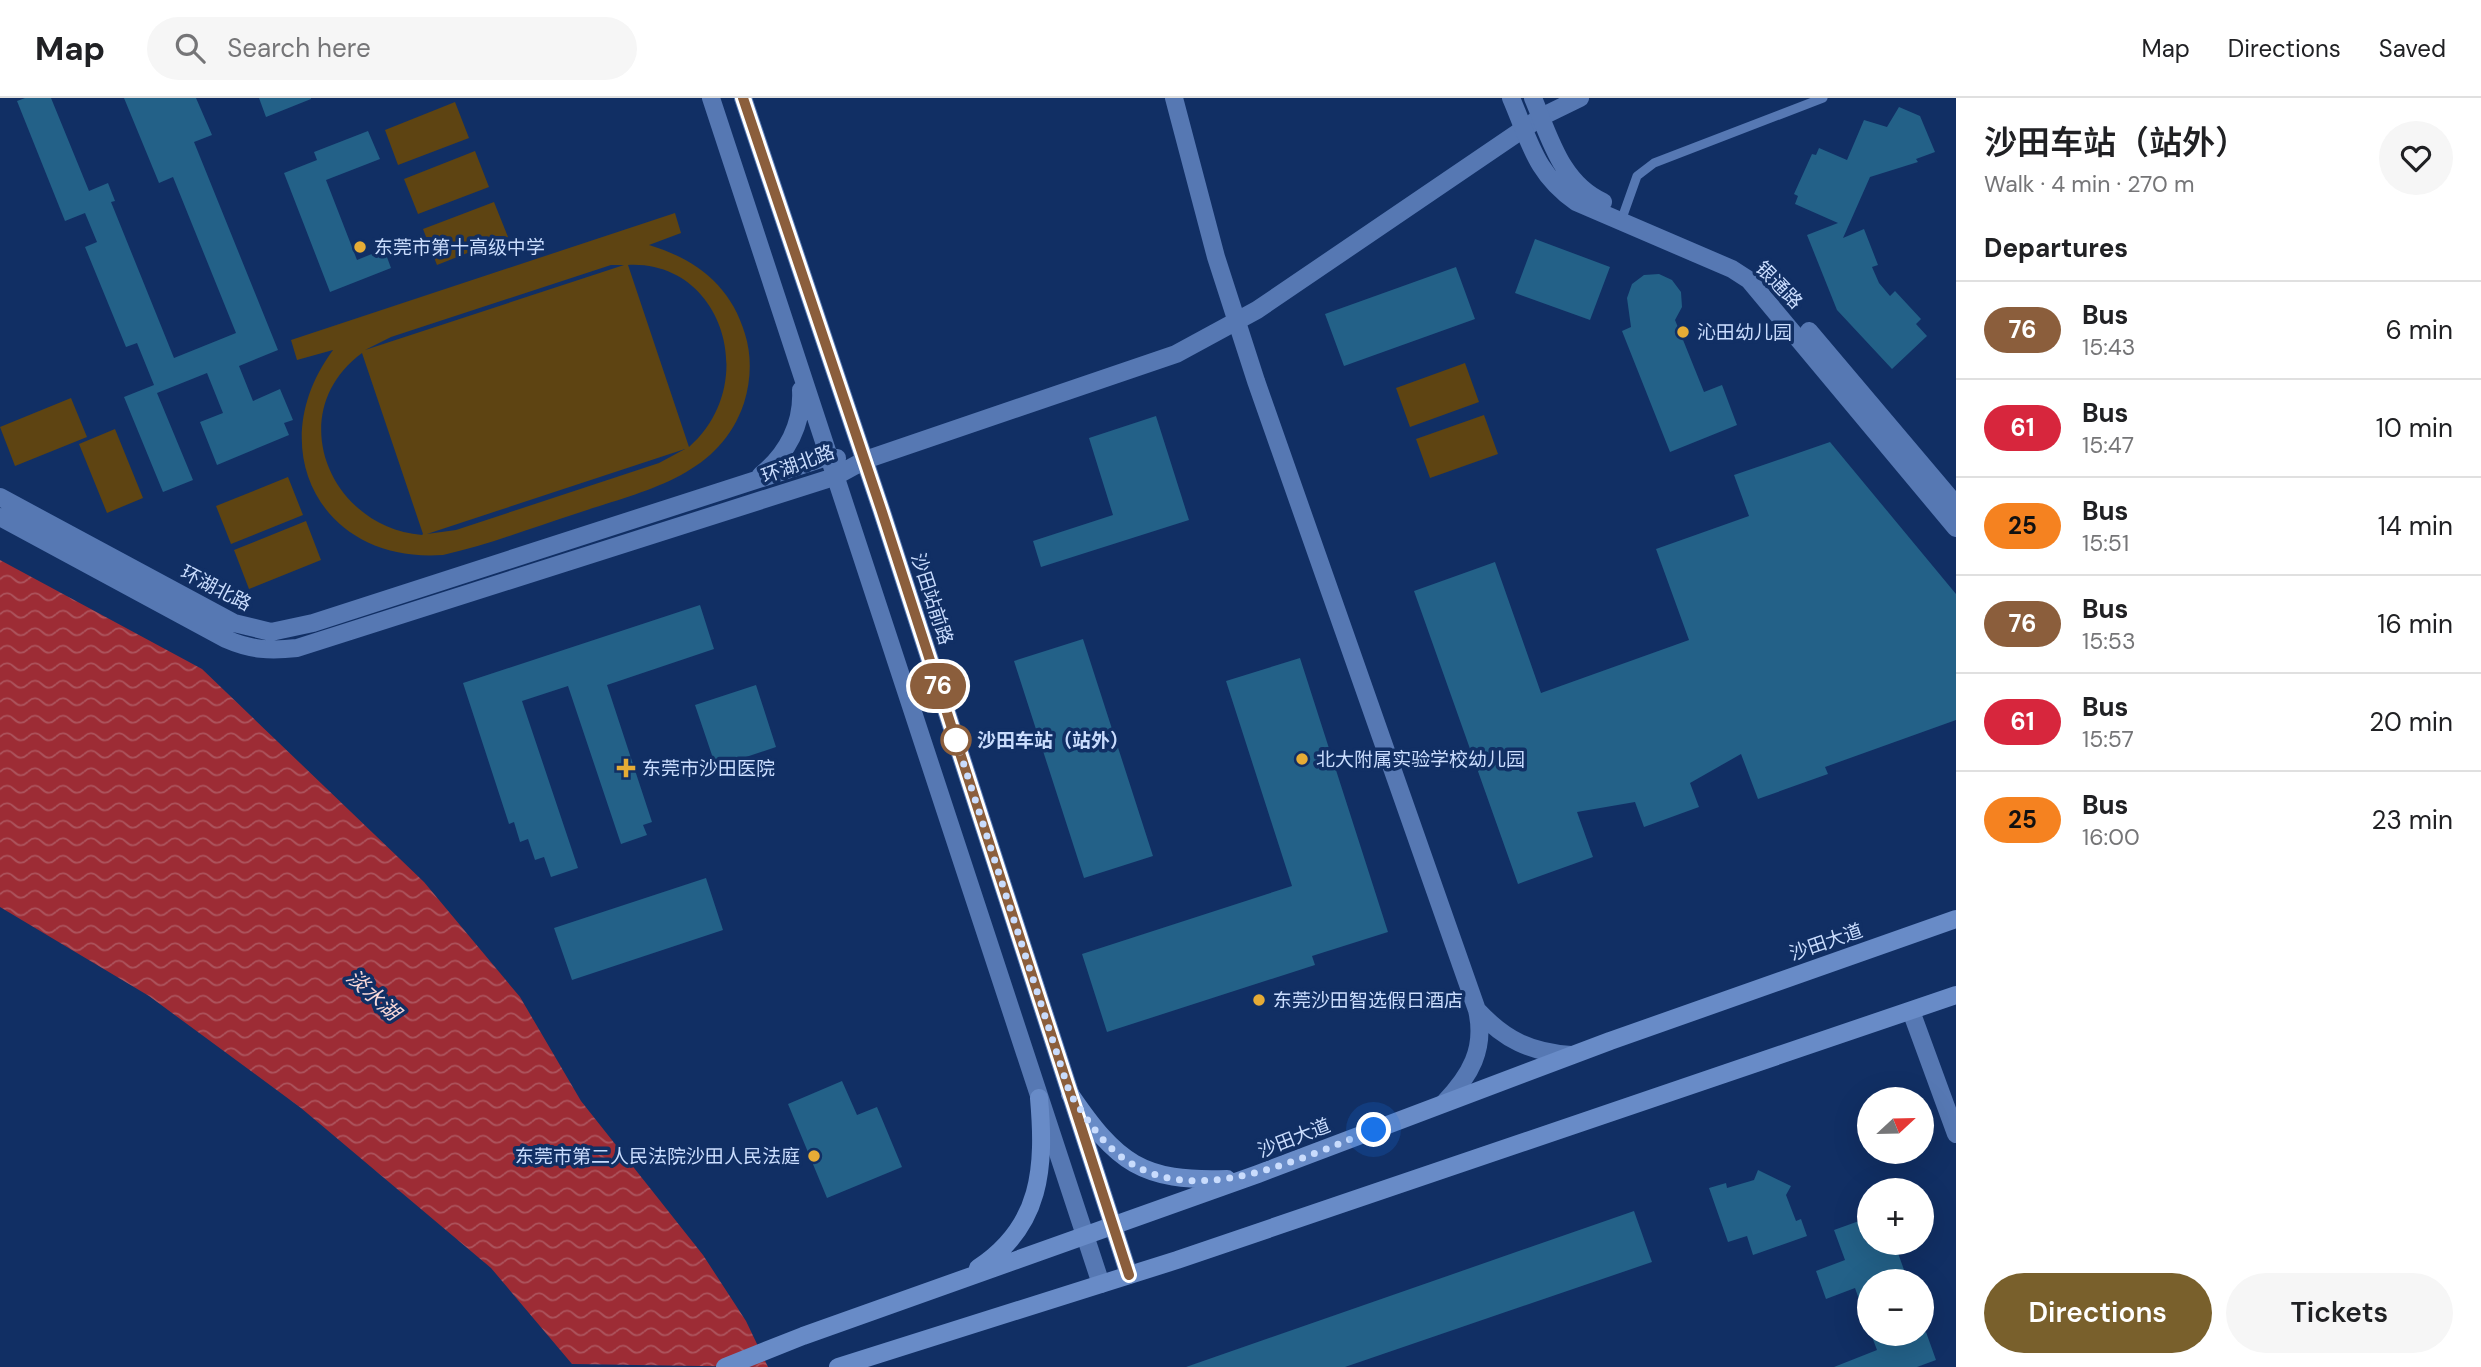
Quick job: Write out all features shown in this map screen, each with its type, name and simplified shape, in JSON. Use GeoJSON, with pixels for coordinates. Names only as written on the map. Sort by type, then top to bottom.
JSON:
{"type":"FeatureCollection","features":[{"type":"Feature","properties":{"kind":"main road","name":"沙田大道"},"geometry":{"type":"LineString","coordinates":[[725,1367],[803,1336],[1258,1174],[1571,1055],[1956,919]]}},
{"type":"Feature","properties":{"kind":"main road"},"geometry":{"type":"LineString","coordinates":[[838,1367],[1129,1275],[1956,995]]}},
{"type":"Feature","properties":{"kind":"main road"},"geometry":{"type":"LineString","coordinates":[[1070,1094],[1096,1132],[1131,1164],[1156,1174],[1205,1180],[1258,1174]]}},
{"type":"Feature","properties":{"kind":"main road"},"geometry":{"type":"LineString","coordinates":[[962,1279],[988,1262],[1011,1239],[1029,1212],[1040,1182],[1043,1143],[1040,1098]]}},
{"type":"Feature","properties":{"kind":"street"},"geometry":{"type":"LineString","coordinates":[[711,98],[1101,1284]]}},
{"type":"Feature","properties":{"kind":"street","name":"沙田站前路"},"geometry":{"type":"LineString","coordinates":[[743,98],[864,460],[1129,1275]]}},
{"type":"Feature","properties":{"kind":"street"},"geometry":{"type":"LineString","coordinates":[[1174,98],[1237,321],[1477,1010],[1481,1026],[1474,1065],[1464,1082],[1444,1103]]}},
{"type":"Feature","properties":{"kind":"street","name":"银通路"},"geometry":{"type":"LineString","coordinates":[[1511,98],[1540,167],[1556,188],[1576,202],[1623,216],[1736,259],[1758,272],[1956,505]]}},
{"type":"Feature","properties":{"kind":"street","name":"银通路"},"geometry":{"type":"LineString","coordinates":[[1534,98],[1558,158],[1584,194],[1749,280],[1956,528]]}},
{"type":"Feature","properties":{"kind":"street"},"geometry":{"type":"LineString","coordinates":[[864,460],[1176,354],[1237,321],[1541,117],[1580,98]]}},
{"type":"Feature","properties":{"kind":"street"},"geometry":{"type":"LineString","coordinates":[[755,480],[774,465],[793,434],[802,400],[801,376]]}},
{"type":"Feature","properties":{"kind":"street","name":"环湖北路"},"geometry":{"type":"LineString","coordinates":[[0,497],[234,623],[271,632],[313,623],[827,457],[864,460]]}},
{"type":"Feature","properties":{"kind":"street","name":"环湖北路"},"geometry":{"type":"LineString","coordinates":[[0,517],[226,639],[248,648],[271,651],[297,648],[834,477],[864,460]]}},
{"type":"Feature","properties":{"kind":"street"},"geometry":{"type":"LineString","coordinates":[[1477,1010],[1504,1036],[1523,1048],[1571,1055]]}},
{"type":"Feature","properties":{"kind":"street"},"geometry":{"type":"LineString","coordinates":[[1911,1011],[1956,1134]]}},
{"type":"Feature","properties":{"kind":"lane"},"geometry":{"type":"LineString","coordinates":[[1623,216],[1637,176],[1654,163],[1823,98]]}},
{"type":"Feature","properties":{"kind":"shaded area"},"geometry":{"type":"Polygon","coordinates":[[[455,102],[469,138],[398,165],[385,130],[455,102]]]}},
{"type":"Feature","properties":{"kind":"shaded area"},"geometry":{"type":"Polygon","coordinates":[[[475,151],[489,187],[418,214],[404,179],[475,151]]]}},
{"type":"Feature","properties":{"kind":"shaded area"},"geometry":{"type":"Polygon","coordinates":[[[494,202],[508,237],[437,265],[423,229],[494,202]]]}},
{"type":"Feature","properties":{"kind":"shaded area"},"geometry":{"type":"Polygon","coordinates":[[[675,213],[681,233],[649,245],[682,258],[721,288],[739,317],[745,334],[750,360],[749,377],[744,403],[732,428],[716,449],[675,478],[626,498],[460,551],[443,555],[400,553],[364,540],[335,520],[315,492],[304,460],[303,424],[312,387],[333,350],[297,360],[291,340],[675,213]],[[611,265],[391,337],[365,350],[624,265],[611,265]],[[628,265],[689,447],[711,421],[723,391],[726,360],[721,330],[708,304],[688,282],[661,269],[628,265]],[[362,353],[338,377],[325,405],[321,434],[327,463],[341,489],[362,511],[389,527],[422,535],[362,353]],[[685,449],[427,534],[456,530],[659,463],[685,449]]]}},
{"type":"Feature","properties":{"kind":"shaded area"},"geometry":{"type":"Polygon","coordinates":[[[1465,363],[1479,402],[1410,427],[1396,388],[1465,363]]]}},
{"type":"Feature","properties":{"kind":"shaded area"},"geometry":{"type":"Polygon","coordinates":[[[71,398],[87,437],[15,466],[0,427],[71,398]]]}},
{"type":"Feature","properties":{"kind":"shaded area"},"geometry":{"type":"Polygon","coordinates":[[[1484,415],[1498,454],[1430,478],[1416,439],[1484,415]]]}},
{"type":"Feature","properties":{"kind":"shaded area"},"geometry":{"type":"Polygon","coordinates":[[[115,429],[143,498],[107,513],[79,444],[115,429]]]}},
{"type":"Feature","properties":{"kind":"shaded area"},"geometry":{"type":"Polygon","coordinates":[[[288,477],[303,515],[231,544],[216,506],[288,477]]]}},
{"type":"Feature","properties":{"kind":"shaded area"},"geometry":{"type":"Polygon","coordinates":[[[306,521],[321,560],[249,589],[234,550],[306,521]]]}},
{"type":"Feature","properties":{"kind":"water","name":"淡水湖"},"geometry":{"type":"Polygon","coordinates":[[[0,560],[202,669],[424,882],[520,997],[581,1101],[703,1255],[746,1321],[768,1367],[572,1364],[491,1268],[301,1108],[149,996],[0,907],[0,560]]]}},
{"type":"Feature","properties":{"kind":"building"},"geometry":{"type":"Polygon","coordinates":[[[25,98],[51,98],[89,191],[108,183],[115,201],[111,202],[174,358],[236,333],[173,177],[159,183],[124,98],[196,98],[212,135],[194,142],[278,350],[239,366],[253,401],[280,389],[293,420],[284,423],[289,435],[217,465],[200,422],[223,413],[207,373],[157,393],[193,480],[163,492],[124,397],[154,385],[137,343],[126,347],[85,247],[97,242],[85,213],[65,221],[17,101],[25,98]]]}},
{"type":"Feature","properties":{"kind":"building"},"geometry":{"type":"Polygon","coordinates":[[[259,98],[311,98],[311,99],[266,117],[259,98]]]}},
{"type":"Feature","properties":{"kind":"building"},"geometry":{"type":"Polygon","coordinates":[[[1899,107],[1920,116],[1935,152],[1916,159],[1918,162],[1870,177],[1843,238],[1864,229],[1878,265],[1872,267],[1879,283],[1890,296],[1895,291],[1921,319],[1916,324],[1927,336],[1892,369],[1837,310],[1807,235],[1838,223],[1795,204],[1798,196],[1794,194],[1812,154],[1816,155],[1819,148],[1847,160],[1864,120],[1887,127],[1899,107]]]}},
{"type":"Feature","properties":{"kind":"building"},"geometry":{"type":"Polygon","coordinates":[[[368,131],[380,159],[326,180],[357,260],[384,249],[391,268],[330,292],[284,173],[317,160],[314,152],[368,131]]]}},
{"type":"Feature","properties":{"kind":"building"},"geometry":{"type":"Polygon","coordinates":[[[1535,239],[1610,267],[1590,320],[1515,293],[1535,239]]]}},
{"type":"Feature","properties":{"kind":"building"},"geometry":{"type":"Polygon","coordinates":[[[1456,267],[1475,319],[1344,366],[1325,314],[1456,267]]]}},
{"type":"Feature","properties":{"kind":"building"},"geometry":{"type":"Polygon","coordinates":[[[1659,274],[1672,280],[1681,292],[1682,307],[1675,320],[1704,392],[1722,385],[1737,425],[1670,452],[1622,331],[1631,327],[1627,298],[1632,284],[1644,275],[1659,274]]]}},
{"type":"Feature","properties":{"kind":"building"},"geometry":{"type":"Polygon","coordinates":[[[1156,416],[1189,520],[1041,567],[1033,541],[1113,515],[1089,438],[1156,416]]]}},
{"type":"Feature","properties":{"kind":"building"},"geometry":{"type":"Polygon","coordinates":[[[1830,442],[1956,594],[1956,720],[1825,767],[1828,774],[1758,799],[1741,754],[1690,783],[1699,807],[1644,827],[1635,802],[1577,812],[1593,857],[1518,884],[1414,591],[1495,562],[1541,693],[1689,640],[1656,549],[1749,516],[1734,475],[1830,442]]]}},
{"type":"Feature","properties":{"kind":"building"},"geometry":{"type":"Polygon","coordinates":[[[700,605],[714,649],[607,685],[652,822],[643,825],[647,835],[621,844],[568,686],[522,701],[578,868],[551,877],[544,857],[535,860],[528,839],[520,842],[514,822],[509,824],[463,683],[700,605]]]}},
{"type":"Feature","properties":{"kind":"building"},"geometry":{"type":"Polygon","coordinates":[[[1083,639],[1153,856],[1084,878],[1014,661],[1083,639]]]}},
{"type":"Feature","properties":{"kind":"building"},"geometry":{"type":"Polygon","coordinates":[[[1300,658],[1388,932],[1312,956],[1315,965],[1107,1032],[1082,954],[1292,886],[1226,681],[1300,658]]]}},
{"type":"Feature","properties":{"kind":"building"},"geometry":{"type":"Polygon","coordinates":[[[756,685],[776,747],[716,767],[695,705],[756,685]]]}},
{"type":"Feature","properties":{"kind":"building"},"geometry":{"type":"Polygon","coordinates":[[[706,878],[723,930],[572,980],[554,928],[706,878]]]}},
{"type":"Feature","properties":{"kind":"building"},"geometry":{"type":"Polygon","coordinates":[[[842,1081],[857,1115],[877,1107],[902,1167],[827,1198],[788,1104],[842,1081]]]}},
{"type":"Feature","properties":{"kind":"building"},"geometry":{"type":"Polygon","coordinates":[[[1758,1170],[1791,1186],[1786,1195],[1796,1221],[1801,1219],[1807,1236],[1753,1255],[1747,1236],[1728,1242],[1709,1188],[1726,1183],[1727,1188],[1754,1180],[1758,1170]]]}},
{"type":"Feature","properties":{"kind":"building"},"geometry":{"type":"Polygon","coordinates":[[[1634,1211],[1652,1262],[1345,1367],[1186,1367],[1634,1211]]]}},
{"type":"Feature","properties":{"kind":"building"},"geometry":{"type":"Polygon","coordinates":[[[1857,1222],[1857,1255],[1899,1255],[1904,1269],[1857,1269],[1857,1294],[1855,1288],[1826,1299],[1816,1271],[1845,1260],[1834,1230],[1857,1222]]]}},
{"type":"Feature","properties":{"kind":"building"},"geometry":{"type":"Polygon","coordinates":[[[1876,1346],[1931,1346],[1936,1360],[1917,1367],[1834,1367],[1877,1350],[1876,1346]]]}},
{"type":"Feature","properties":{"kind":"bus line","name":"76"},"geometry":{"type":"LineString","coordinates":[[743,98],[881,509],[1129,1275]]}},
{"type":"Feature","properties":{"kind":"place","name":"东莞市第十高级中学"},"geometry":{"type":"Point","coordinates":[360,247]}},
{"type":"Feature","properties":{"kind":"place","name":"沁田幼儿园"},"geometry":{"type":"Point","coordinates":[1683,332]}},
{"type":"Feature","properties":{"kind":"place","name":"沙田车站（站外）"},"geometry":{"type":"Point","coordinates":[956,740]}},
{"type":"Feature","properties":{"kind":"place","name":"北大附属实验学校幼儿园"},"geometry":{"type":"Point","coordinates":[1302,759]}},
{"type":"Feature","properties":{"kind":"place","name":"东莞市沙田医院"},"geometry":{"type":"Point","coordinates":[626,768]}},
{"type":"Feature","properties":{"kind":"place","name":"东莞沙田智选假日酒店"},"geometry":{"type":"Point","coordinates":[1259,1000]}},
{"type":"Feature","properties":{"kind":"place","name":"东莞市第二人民法院沙田人民法庭"},"geometry":{"type":"Point","coordinates":[814,1156]}},
{"type":"Feature","properties":{"kind":"route"},"geometry":{"type":"LineString","coordinates":[[956,740],[1070,1094],[1096,1132],[1115,1152],[1131,1164],[1156,1174],[1205,1180],[1228,1179],[1258,1174],[1374,1130]]}}]}
